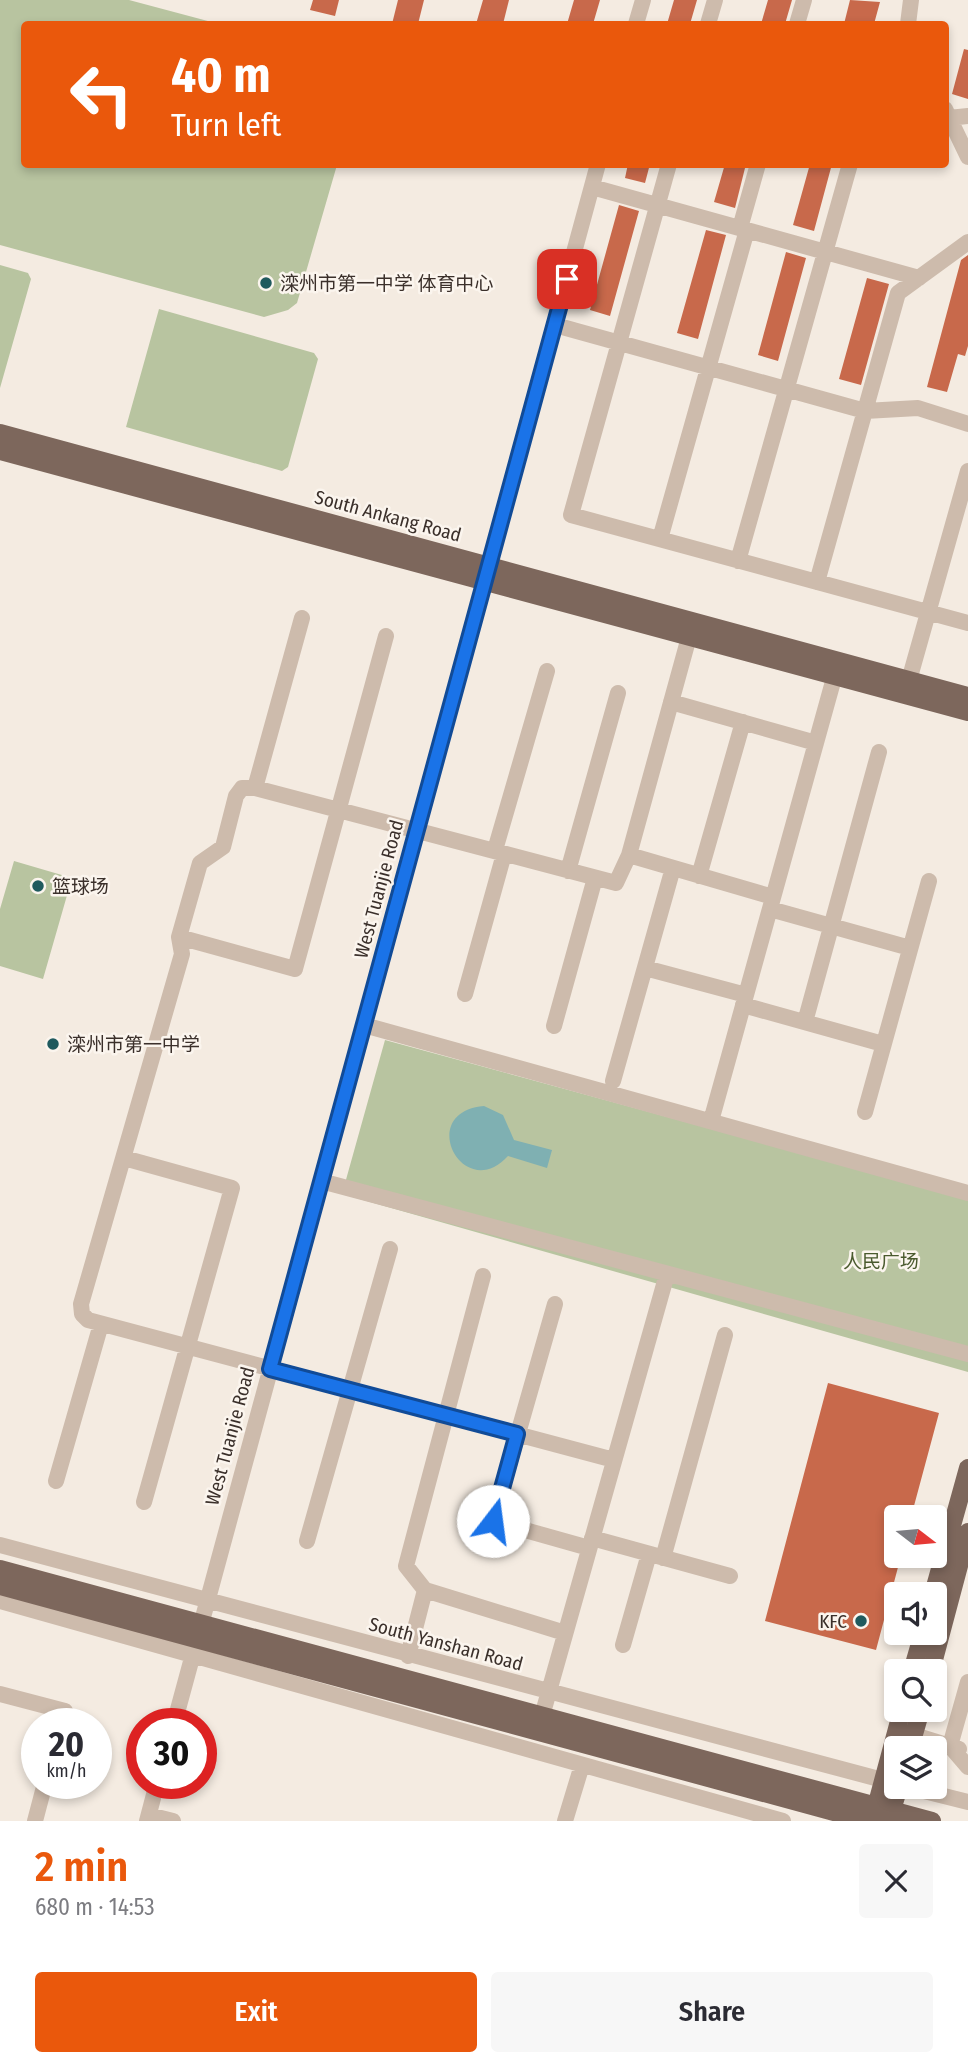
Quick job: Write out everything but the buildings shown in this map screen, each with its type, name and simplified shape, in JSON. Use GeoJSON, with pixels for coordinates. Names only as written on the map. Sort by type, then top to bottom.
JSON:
{"type":"FeatureCollection","features":[{"type":"Feature","properties":{"kind":"main road","name":"South Ankang Road"},"geometry":{"type":"LineString","coordinates":[[0,433],[487,573],[907,688],[968,712]]}},
{"type":"Feature","properties":{"kind":"main road","name":"South Ankang Road"},"geometry":{"type":"LineString","coordinates":[[0,450],[487,573],[689,637],[834,678],[968,696]]}},
{"type":"Feature","properties":{"kind":"main road"},"geometry":{"type":"LineString","coordinates":[[936,1582],[968,1468]]}},
{"type":"Feature","properties":{"kind":"main road"},"geometry":{"type":"LineString","coordinates":[[934,1659],[968,1532]]}},
{"type":"Feature","properties":{"kind":"main road"},"geometry":{"type":"LineString","coordinates":[[0,1569],[197,1639],[542,1716],[879,1816]]}},
{"type":"Feature","properties":{"kind":"main road"},"geometry":{"type":"LineString","coordinates":[[0,1586],[879,1816],[932,1821]]}},
{"type":"Feature","properties":{"kind":"main road"},"geometry":{"type":"LineString","coordinates":[[879,1816],[886,1799]]}},
{"type":"Feature","properties":{"kind":"street"},"geometry":{"type":"LineString","coordinates":[[637,21],[643,0]]}},
{"type":"Feature","properties":{"kind":"street"},"geometry":{"type":"LineString","coordinates":[[709,21],[715,0]]}},
{"type":"Feature","properties":{"kind":"street"},"geometry":{"type":"LineString","coordinates":[[798,21],[804,0]]}},
{"type":"Feature","properties":{"kind":"street"},"geometry":{"type":"LineString","coordinates":[[908,21],[911,0]]}},
{"type":"Feature","properties":{"kind":"street"},"geometry":{"type":"LineString","coordinates":[[949,113],[968,116]]}},
{"type":"Feature","properties":{"kind":"street"},"geometry":{"type":"LineString","coordinates":[[949,117],[968,157]]}},
{"type":"Feature","properties":{"kind":"street","name":"West Tuanjie Road"},"geometry":{"type":"LineString","coordinates":[[178,1708],[597,168]]}},
{"type":"Feature","properties":{"kind":"street"},"geometry":{"type":"LineString","coordinates":[[668,168],[571,515],[968,623]]}},
{"type":"Feature","properties":{"kind":"street"},"geometry":{"type":"LineString","coordinates":[[660,539],[708,368],[757,168]]}},
{"type":"Feature","properties":{"kind":"street"},"geometry":{"type":"LineString","coordinates":[[738,561],[849,168]]}},
{"type":"Feature","properties":{"kind":"street"},"geometry":{"type":"LineString","coordinates":[[592,187],[919,278]]}},
{"type":"Feature","properties":{"kind":"street"},"geometry":{"type":"LineString","coordinates":[[817,582],[898,293],[968,242]]}},
{"type":"Feature","properties":{"kind":"street"},"geometry":{"type":"LineString","coordinates":[[555,325],[865,411],[918,408],[968,424]]}},
{"type":"Feature","properties":{"kind":"street"},"geometry":{"type":"LineString","coordinates":[[907,688],[968,472]]}},
{"type":"Feature","properties":{"kind":"street"},"geometry":{"type":"LineString","coordinates":[[255,788],[302,618]]}},
{"type":"Feature","properties":{"kind":"street"},"geometry":{"type":"LineString","coordinates":[[179,937],[295,969],[386,636]]}},
{"type":"Feature","properties":{"kind":"street"},"geometry":{"type":"LineString","coordinates":[[614,1460],[101,1324],[88,1320],[82,1314],[81,1304],[118,1166],[124,1158],[182,954],[179,937],[200,863],[223,847],[236,796],[242,788],[255,788],[616,883],[629,855],[689,637]]}},
{"type":"Feature","properties":{"kind":"street"},"geometry":{"type":"LineString","coordinates":[[465,994],[547,671]]}},
{"type":"Feature","properties":{"kind":"street"},"geometry":{"type":"LineString","coordinates":[[711,1121],[834,678]]}},
{"type":"Feature","properties":{"kind":"street"},"geometry":{"type":"LineString","coordinates":[[568,871],[618,694]]}},
{"type":"Feature","properties":{"kind":"street"},"geometry":{"type":"LineString","coordinates":[[671,702],[816,743]]}},
{"type":"Feature","properties":{"kind":"street"},"geometry":{"type":"LineString","coordinates":[[699,876],[743,722]]}},
{"type":"Feature","properties":{"kind":"street"},"geometry":{"type":"LineString","coordinates":[[805,1022],[879,752]]}},
{"type":"Feature","properties":{"kind":"street"},"geometry":{"type":"LineString","coordinates":[[629,855],[699,876],[831,926],[910,948]]}},
{"type":"Feature","properties":{"kind":"street"},"geometry":{"type":"LineString","coordinates":[[613,1081],[673,868]]}},
{"type":"Feature","properties":{"kind":"street"},"geometry":{"type":"LineString","coordinates":[[554,1026],[595,878]]}},
{"type":"Feature","properties":{"kind":"street"},"geometry":{"type":"LineString","coordinates":[[865,1112],[929,881]]}},
{"type":"Feature","properties":{"kind":"street"},"geometry":{"type":"LineString","coordinates":[[645,968],[805,1022],[883,1044]]}},
{"type":"Feature","properties":{"kind":"street"},"geometry":{"type":"LineString","coordinates":[[364,1025],[968,1193]]}},
{"type":"Feature","properties":{"kind":"street"},"geometry":{"type":"LineString","coordinates":[[124,1158],[232,1188],[144,1502]]}},
{"type":"Feature","properties":{"kind":"street"},"geometry":{"type":"LineString","coordinates":[[321,1181],[968,1354]]}},
{"type":"Feature","properties":{"kind":"street"},"geometry":{"type":"LineString","coordinates":[[307,1541],[390,1249]]}},
{"type":"Feature","properties":{"kind":"street"},"geometry":{"type":"LineString","coordinates":[[542,1716],[667,1274]]}},
{"type":"Feature","properties":{"kind":"street"},"geometry":{"type":"LineString","coordinates":[[484,1276],[407,1566],[425,1590],[565,1633]]}},
{"type":"Feature","properties":{"kind":"street"},"geometry":{"type":"LineString","coordinates":[[555,1304],[493,1521],[656,1556],[730,1576]]}},
{"type":"Feature","properties":{"kind":"street"},"geometry":{"type":"LineString","coordinates":[[56,1481],[101,1324]]}},
{"type":"Feature","properties":{"kind":"street"},"geometry":{"type":"LineString","coordinates":[[623,1645],[656,1556],[725,1335]]}},
{"type":"Feature","properties":{"kind":"street","name":"South Yanshan Road"},"geometry":{"type":"LineString","coordinates":[[0,1545],[884,1781]]}},
{"type":"Feature","properties":{"kind":"street"},"geometry":{"type":"LineString","coordinates":[[408,1656],[425,1590]]}},
{"type":"Feature","properties":{"kind":"street"},"geometry":{"type":"LineString","coordinates":[[0,1601],[197,1639],[582,1765],[783,1821]]}},
{"type":"Feature","properties":{"kind":"street"},"geometry":{"type":"LineString","coordinates":[[950,1746],[968,1682]]}},
{"type":"Feature","properties":{"kind":"street"},"geometry":{"type":"LineString","coordinates":[[0,1694],[54,1708]]}},
{"type":"Feature","properties":{"kind":"street"},"geometry":{"type":"LineString","coordinates":[[947,1746],[968,1751]]}},
{"type":"Feature","properties":{"kind":"street"},"geometry":{"type":"LineString","coordinates":[[950,1746],[968,1767]]}},
{"type":"Feature","properties":{"kind":"street"},"geometry":{"type":"LineString","coordinates":[[565,1821],[582,1765]]}},
{"type":"Feature","properties":{"kind":"street"},"geometry":{"type":"LineString","coordinates":[[947,1797],[968,1802]]}},
{"type":"Feature","properties":{"kind":"street"},"geometry":{"type":"LineString","coordinates":[[35,1821],[41,1799]]}},
{"type":"Feature","properties":{"kind":"street"},"geometry":{"type":"LineString","coordinates":[[153,1799],[148,1818],[173,1821]]}},
{"type":"Feature","properties":{"kind":"green space"},"geometry":{"type":"Polygon","coordinates":[[[0,0],[129,0],[208,21],[21,21],[21,168],[336,168],[297,303],[288,310],[264,317],[0,245],[0,0]]]}},
{"type":"Feature","properties":{"kind":"green space"},"geometry":{"type":"Polygon","coordinates":[[[0,265],[28,273],[31,279],[0,388],[0,265]]]}},
{"type":"Feature","properties":{"kind":"green space"},"geometry":{"type":"Polygon","coordinates":[[[159,309],[314,353],[318,359],[288,467],[282,471],[126,427],[159,309]]]}},
{"type":"Feature","properties":{"kind":"green space"},"geometry":{"type":"Polygon","coordinates":[[[14,861],[72,878],[43,979],[0,966],[0,909],[14,861]]]}},
{"type":"Feature","properties":{"kind":"green space","name":"人民广场"},"geometry":{"type":"Polygon","coordinates":[[[385,1040],[968,1199],[968,1372],[342,1194],[385,1040]]]}},
{"type":"Feature","properties":{"kind":"water"},"geometry":{"type":"Polygon","coordinates":[[[484,1106],[503,1115],[514,1140],[552,1150],[547,1168],[508,1156],[491,1168],[476,1170],[462,1163],[453,1152],[449,1137],[452,1123],[463,1112],[484,1106]]]}},
{"type":"Feature","properties":{"kind":"place","name":"滦州市第一中学 体育中心"},"geometry":{"type":"Point","coordinates":[266,283]}},
{"type":"Feature","properties":{"kind":"place","name":"篮球场"},"geometry":{"type":"Point","coordinates":[38,886]}},
{"type":"Feature","properties":{"kind":"place","name":"滦州市第一中学"},"geometry":{"type":"Point","coordinates":[53,1044]}},
{"type":"Feature","properties":{"kind":"place","name":"KFC"},"geometry":{"type":"Point","coordinates":[861,1621]}},
{"type":"Feature","properties":{"kind":"route"},"geometry":{"type":"LineString","coordinates":[[493,1521],[517,1434],[270,1369],[567,279]]}}]}
